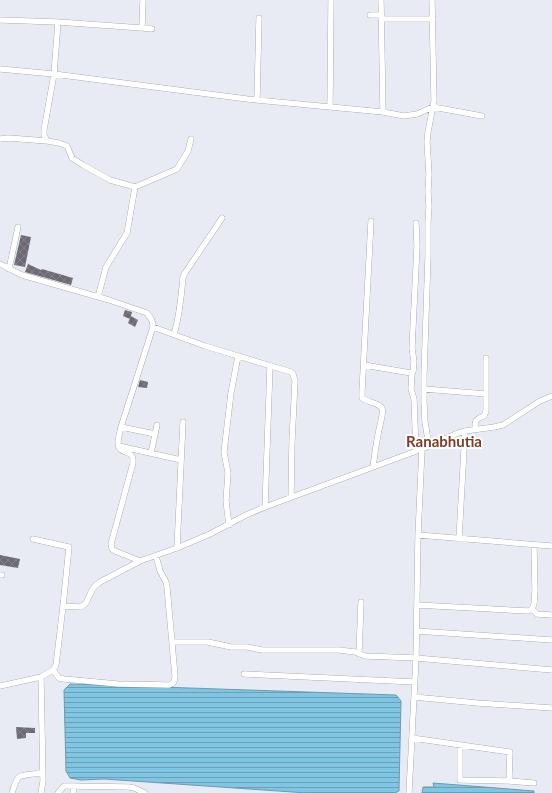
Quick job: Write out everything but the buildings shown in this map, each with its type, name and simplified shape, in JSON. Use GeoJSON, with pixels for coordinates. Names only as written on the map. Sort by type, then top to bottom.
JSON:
{"type":"FeatureCollection","features":[{"type":"Feature","properties":{"kind":"street"},"geometry":{"type":"LineString","coordinates":[[142,28],[143,0]]}},
{"type":"Feature","properties":{"kind":"street"},"geometry":{"type":"LineString","coordinates":[[330,107],[331,0]]}},
{"type":"Feature","properties":{"kind":"street"},"geometry":{"type":"LineString","coordinates":[[380,0],[383,112]]}},
{"type":"Feature","properties":{"kind":"street"},"geometry":{"type":"LineString","coordinates":[[429,446],[425,422],[424,388],[429,207],[427,142],[434,101],[432,0]]}},
{"type":"Feature","properties":{"kind":"street"},"geometry":{"type":"LineString","coordinates":[[370,15],[381,17],[433,19]]}},
{"type":"Feature","properties":{"kind":"street"},"geometry":{"type":"LineString","coordinates":[[257,100],[259,18]]}},
{"type":"Feature","properties":{"kind":"street"},"geometry":{"type":"LineString","coordinates":[[0,20],[58,22],[152,30]]}},
{"type":"Feature","properties":{"kind":"street"},"geometry":{"type":"LineString","coordinates":[[47,141],[44,135],[44,130],[54,74],[58,22]]}},
{"type":"Feature","properties":{"kind":"street"},"geometry":{"type":"LineString","coordinates":[[0,69],[54,74],[257,100],[383,112],[404,116],[417,114],[433,107],[482,116]]}},
{"type":"Feature","properties":{"kind":"street"},"geometry":{"type":"LineString","coordinates":[[0,139],[8,138],[59,143],[66,146],[72,158],[83,165],[110,180],[135,187],[178,170],[188,151],[191,139]]}},
{"type":"Feature","properties":{"kind":"street"},"geometry":{"type":"LineString","coordinates":[[98,297],[106,267],[127,232],[135,187]]}},
{"type":"Feature","properties":{"kind":"street"},"geometry":{"type":"LineString","coordinates":[[174,334],[180,311],[185,273],[222,218]]}},
{"type":"Feature","properties":{"kind":"street"},"geometry":{"type":"LineString","coordinates":[[371,221],[362,398],[379,405],[382,408],[373,467]]}},
{"type":"Feature","properties":{"kind":"street"},"geometry":{"type":"LineString","coordinates":[[409,793],[416,658],[418,535],[419,450],[414,399],[411,389],[412,373],[414,369],[412,340],[417,246],[416,224]]}},
{"type":"Feature","properties":{"kind":"street"},"geometry":{"type":"LineString","coordinates":[[9,269],[18,227]]}},
{"type":"Feature","properties":{"kind":"street"},"geometry":{"type":"LineString","coordinates":[[0,264],[22,275],[98,297],[147,313],[151,317],[153,327],[118,443],[123,452],[130,454],[133,457],[133,463],[111,547],[115,551],[140,561]]}},
{"type":"Feature","properties":{"kind":"street"},"geometry":{"type":"LineString","coordinates":[[153,327],[205,346],[294,374],[291,497]]}},
{"type":"Feature","properties":{"kind":"street"},"geometry":{"type":"LineString","coordinates":[[229,525],[226,501],[228,473],[224,452],[231,393],[238,356]]}},
{"type":"Feature","properties":{"kind":"street"},"geometry":{"type":"LineString","coordinates":[[475,430],[477,418],[484,416],[485,414],[486,358]]}},
{"type":"Feature","properties":{"kind":"street"},"geometry":{"type":"LineString","coordinates":[[364,365],[412,373]]}},
{"type":"Feature","properties":{"kind":"street"},"geometry":{"type":"LineString","coordinates":[[265,507],[270,366]]}},
{"type":"Feature","properties":{"kind":"street"},"geometry":{"type":"LineString","coordinates":[[424,388],[486,394]]}},
{"type":"Feature","properties":{"kind":"street"},"geometry":{"type":"LineString","coordinates":[[63,606],[81,607],[86,603],[95,586],[100,582],[140,561],[210,534],[246,515],[419,450],[465,430],[494,428],[503,425],[540,401],[552,396]]}},
{"type":"Feature","properties":{"kind":"street"},"geometry":{"type":"LineString","coordinates":[[176,548],[183,422]]}},
{"type":"Feature","properties":{"kind":"street"},"geometry":{"type":"LineString","coordinates":[[152,453],[157,425]]}},
{"type":"Feature","properties":{"kind":"street"},"geometry":{"type":"LineString","coordinates":[[122,427],[155,434]]}},
{"type":"Feature","properties":{"kind":"street"},"geometry":{"type":"LineString","coordinates":[[459,539],[465,430]]}},
{"type":"Feature","properties":{"kind":"street"},"geometry":{"type":"LineString","coordinates":[[119,446],[181,460]]}},
{"type":"Feature","properties":{"kind":"street"},"geometry":{"type":"LineString","coordinates":[[418,535],[552,546]]}},
{"type":"Feature","properties":{"kind":"street"},"geometry":{"type":"LineString","coordinates":[[0,686],[41,677],[53,670],[56,665],[69,547],[33,539]]}},
{"type":"Feature","properties":{"kind":"street"},"geometry":{"type":"LineString","coordinates":[[532,609],[535,590],[534,545]]}},
{"type":"Feature","properties":{"kind":"street"},"geometry":{"type":"LineString","coordinates":[[53,670],[59,678],[64,679],[118,684],[172,684],[175,680],[166,582],[160,571],[156,556]]}},
{"type":"Feature","properties":{"kind":"street"},"geometry":{"type":"LineString","coordinates":[[359,654],[361,602]]}},
{"type":"Feature","properties":{"kind":"street"},"geometry":{"type":"LineString","coordinates":[[417,605],[522,611],[532,609]]}},
{"type":"Feature","properties":{"kind":"street"},"geometry":{"type":"LineString","coordinates":[[532,609],[537,614],[552,615]]}},
{"type":"Feature","properties":{"kind":"street"},"geometry":{"type":"LineString","coordinates":[[416,631],[552,640]]}},
{"type":"Feature","properties":{"kind":"street"},"geometry":{"type":"LineString","coordinates":[[172,642],[208,642],[231,647],[247,647],[262,650],[339,650],[355,652],[365,656],[416,658],[552,670]]}},
{"type":"Feature","properties":{"kind":"street"},"geometry":{"type":"LineString","coordinates":[[244,674],[415,682]]}},
{"type":"Feature","properties":{"kind":"street"},"geometry":{"type":"LineString","coordinates":[[41,677],[43,773],[41,793]]}},
{"type":"Feature","properties":{"kind":"street"},"geometry":{"type":"LineString","coordinates":[[414,697],[552,708]]}},
{"type":"Feature","properties":{"kind":"street"},"geometry":{"type":"LineString","coordinates":[[412,738],[510,752],[509,781]]}},
{"type":"Feature","properties":{"kind":"street"},"geometry":{"type":"LineString","coordinates":[[460,745],[460,780],[534,783]]}},
{"type":"Feature","properties":{"kind":"street"},"geometry":{"type":"LineString","coordinates":[[12,793],[19,777],[43,773]]}},
{"type":"Feature","properties":{"kind":"street"},"geometry":{"type":"LineString","coordinates":[[58,793],[64,786],[129,787],[145,793]]}},
{"type":"Feature","properties":{"kind":"street"},"geometry":{"type":"LineString","coordinates":[[73,793],[74,786]]}},
{"type":"Feature","properties":{"kind":"water"},"geometry":{"type":"Polygon","coordinates":[[[70,684],[396,695],[401,701],[399,791],[395,793],[307,793],[104,779],[81,780],[70,778],[66,771],[64,690],[70,684]]]}},
{"type":"Feature","properties":{"kind":"water"},"geometry":{"type":"Polygon","coordinates":[[[433,783],[534,791],[534,793],[422,793],[423,787],[434,787],[433,783]]]}},
{"type":"Feature","properties":{"kind":"district","name":"Ranabhutia"},"geometry":{"type":"Point","coordinates":[444,442]}}]}
